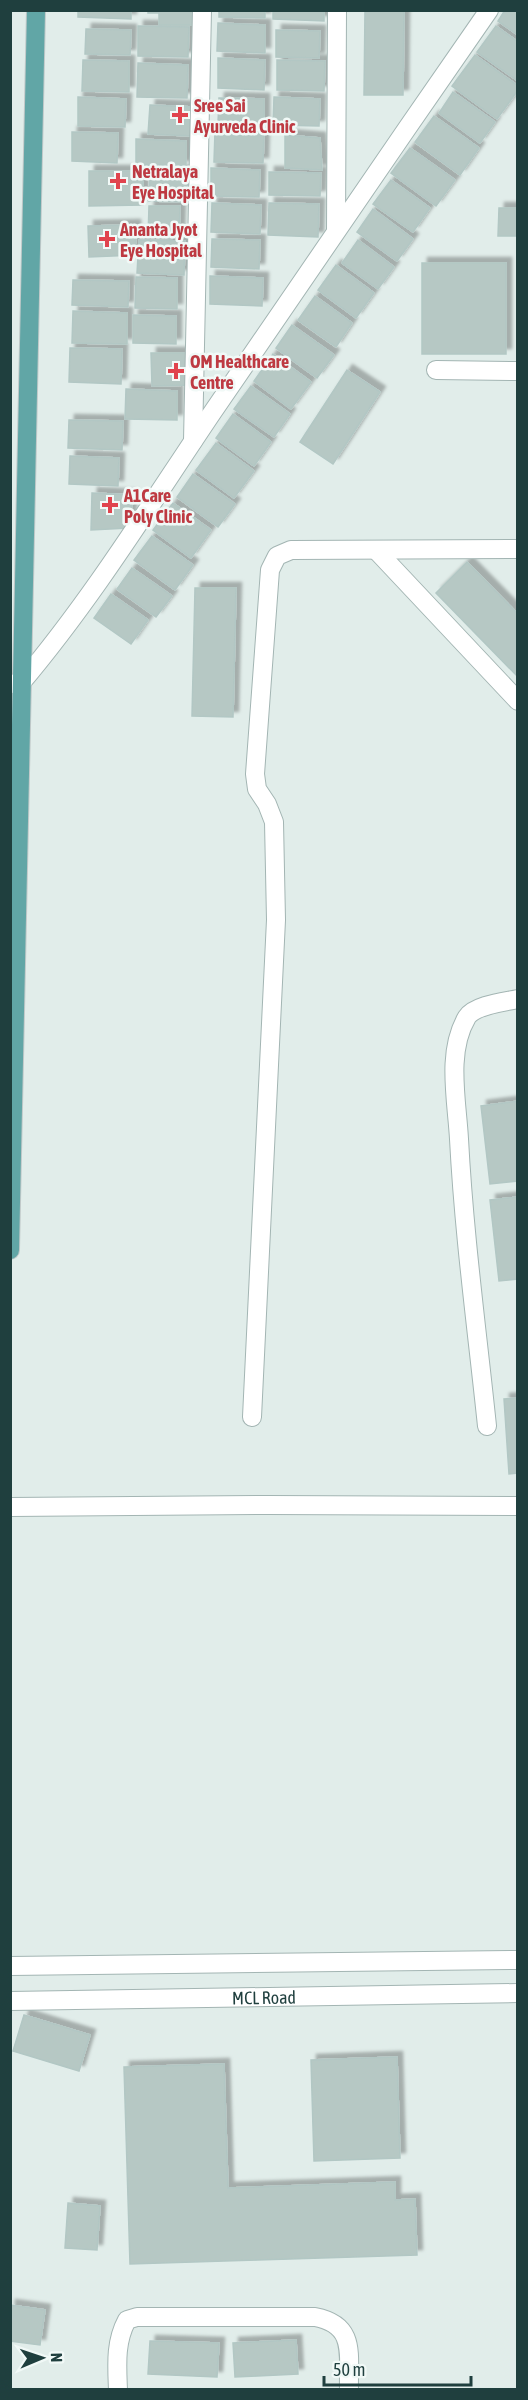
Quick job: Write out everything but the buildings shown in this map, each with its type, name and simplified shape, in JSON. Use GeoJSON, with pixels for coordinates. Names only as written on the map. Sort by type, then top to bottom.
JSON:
{"type":"FeatureCollection","features":[{"type":"Feature","properties":{"kind":"main road"},"geometry":{"type":"LineString","coordinates":[[10,1250],[16,683],[36,10]]}},
{"type":"Feature","properties":{"kind":"street"},"geometry":{"type":"LineString","coordinates":[[193,441],[202,10]]}},
{"type":"Feature","properties":{"kind":"street"},"geometry":{"type":"LineString","coordinates":[[336,230],[338,10]]}},
{"type":"Feature","properties":{"kind":"street"},"geometry":{"type":"LineString","coordinates":[[16,683],[54,644],[105,573],[336,230],[489,10]]}},
{"type":"Feature","properties":{"kind":"street"},"geometry":{"type":"LineString","coordinates":[[436,370],[518,371]]}},
{"type":"Feature","properties":{"kind":"street"},"geometry":{"type":"LineString","coordinates":[[252,1416],[276,920],[274,822],[267,804],[257,789],[255,774],[270,570],[277,556],[291,550],[518,549]]}},
{"type":"Feature","properties":{"kind":"street"},"geometry":{"type":"LineString","coordinates":[[376,550],[518,701]]}},
{"type":"Feature","properties":{"kind":"street"},"geometry":{"type":"LineString","coordinates":[[487,1426],[462,1214],[455,1068],[459,1035],[469,1014],[490,1004],[518,999]]}},
{"type":"Feature","properties":{"kind":"street"},"geometry":{"type":"LineString","coordinates":[[10,1507],[518,1506]]}},
{"type":"Feature","properties":{"kind":"street","name":"MCL Road"},"geometry":{"type":"LineString","coordinates":[[10,1966],[518,1960]]}},
{"type":"Feature","properties":{"kind":"street","name":"MCL Road"},"geometry":{"type":"LineString","coordinates":[[10,2001],[518,1993]]}},
{"type":"Feature","properties":{"kind":"street"},"geometry":{"type":"LineString","coordinates":[[118,2390],[117,2351],[121,2331],[127,2320],[137,2317],[315,2317],[329,2320],[341,2328],[348,2342],[349,2390]]}},
{"type":"Feature","properties":{"kind":"place","name":"Sree Sai Ayurveda Clinic"},"geometry":{"type":"Point","coordinates":[180,115]}},
{"type":"Feature","properties":{"kind":"place","name":"Netralaya Eye Hospital"},"geometry":{"type":"Point","coordinates":[118,181]}},
{"type":"Feature","properties":{"kind":"place","name":"Ananta Jyot Eye Hospital"},"geometry":{"type":"Point","coordinates":[107,239]}},
{"type":"Feature","properties":{"kind":"place","name":"OM Healthcare Centre"},"geometry":{"type":"Point","coordinates":[176,371]}},
{"type":"Feature","properties":{"kind":"place","name":"A1Care Poly Clinic"},"geometry":{"type":"Point","coordinates":[110,505]}}]}
